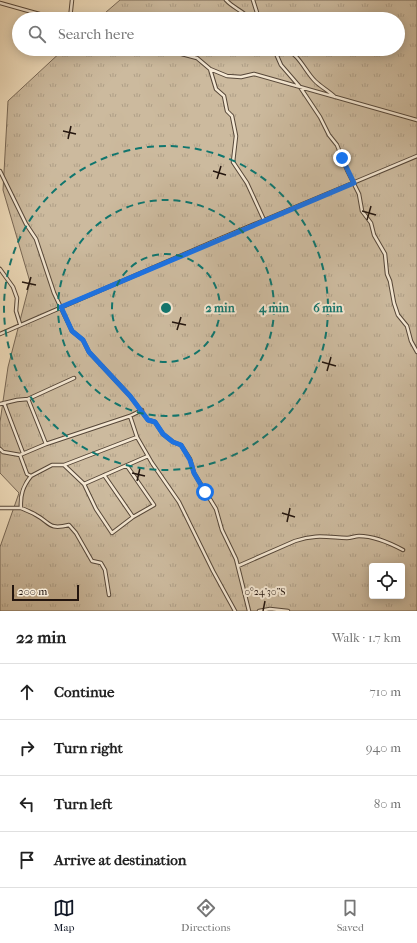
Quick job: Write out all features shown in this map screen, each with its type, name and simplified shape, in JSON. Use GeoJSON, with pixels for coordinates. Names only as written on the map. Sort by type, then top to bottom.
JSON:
{"type":"FeatureCollection","features":[{"type":"Feature","properties":{"kind":"street"},"geometry":{"type":"LineString","coordinates":[[71,12],[72,0]]}},
{"type":"Feature","properties":{"kind":"street"},"geometry":{"type":"LineString","coordinates":[[226,0],[244,12]]}},
{"type":"Feature","properties":{"kind":"street"},"geometry":{"type":"LineString","coordinates":[[253,0],[257,12]]}},
{"type":"Feature","properties":{"kind":"street"},"geometry":{"type":"LineString","coordinates":[[0,3],[33,12]]}},
{"type":"Feature","properties":{"kind":"street"},"geometry":{"type":"LineString","coordinates":[[189,56],[197,58],[210,69],[232,77],[241,77],[254,74],[417,120]]}},
{"type":"Feature","properties":{"kind":"street"},"geometry":{"type":"LineString","coordinates":[[277,56],[281,65],[300,87],[320,117],[329,135],[337,145],[359,194],[362,211],[371,223],[374,235],[385,254],[387,274],[390,281],[394,303],[398,315],[407,326],[411,341],[417,352]]}},
{"type":"Feature","properties":{"kind":"street"},"geometry":{"type":"LineString","coordinates":[[295,56],[315,81],[336,97]]}},
{"type":"Feature","properties":{"kind":"street"},"geometry":{"type":"LineString","coordinates":[[210,69],[216,89],[224,96],[227,111],[232,116],[236,136],[233,162],[247,183],[264,220]]}},
{"type":"Feature","properties":{"kind":"street"},"geometry":{"type":"LineString","coordinates":[[0,334],[20,324],[417,156]]}},
{"type":"Feature","properties":{"kind":"street"},"geometry":{"type":"LineString","coordinates":[[0,171],[26,224],[36,239],[54,293],[72,331],[83,340],[89,352],[142,410],[148,420],[155,422],[163,434],[173,442],[181,445],[190,460],[194,473],[216,509],[222,530],[236,559],[249,611]]}},
{"type":"Feature","properties":{"kind":"street"},"geometry":{"type":"LineString","coordinates":[[0,269],[13,287],[16,298],[16,311],[20,324]]}},
{"type":"Feature","properties":{"kind":"street"},"geometry":{"type":"LineString","coordinates":[[0,404],[28,399],[74,378]]}},
{"type":"Feature","properties":{"kind":"street"},"geometry":{"type":"LineString","coordinates":[[28,399],[46,444]]}},
{"type":"Feature","properties":{"kind":"street"},"geometry":{"type":"LineString","coordinates":[[4,403],[27,474],[31,476]]}},
{"type":"Feature","properties":{"kind":"street"},"geometry":{"type":"LineString","coordinates":[[0,449],[3,452],[21,454],[46,444],[130,416],[142,410]]}},
{"type":"Feature","properties":{"kind":"street"},"geometry":{"type":"LineString","coordinates":[[130,416],[137,438],[179,502],[213,571],[235,611]]}},
{"type":"Feature","properties":{"kind":"street"},"geometry":{"type":"LineString","coordinates":[[21,508],[20,499],[22,491],[25,483],[31,476],[52,465],[64,465],[137,438]]}},
{"type":"Feature","properties":{"kind":"street"},"geometry":{"type":"LineString","coordinates":[[84,484],[148,456]]}},
{"type":"Feature","properties":{"kind":"street"},"geometry":{"type":"LineString","coordinates":[[64,465],[84,484],[96,509],[112,533],[132,517],[154,505],[127,466]]}},
{"type":"Feature","properties":{"kind":"street"},"geometry":{"type":"LineString","coordinates":[[104,475],[132,517]]}},
{"type":"Feature","properties":{"kind":"street"},"geometry":{"type":"LineString","coordinates":[[0,508],[21,508],[37,515],[48,525],[61,527],[69,525],[76,533],[92,561],[101,563],[105,570],[109,595]]}},
{"type":"Feature","properties":{"kind":"street"},"geometry":{"type":"LineString","coordinates":[[238,566],[303,538],[323,535],[348,538],[359,536],[373,538],[393,544],[403,550]]}},
{"type":"Feature","properties":{"kind":"street"},"geometry":{"type":"LineString","coordinates":[[259,611],[270,609],[288,611]]}},
{"type":"Feature","properties":{"kind":"green space"},"geometry":{"type":"Polygon","coordinates":[[[120,0],[417,0],[417,611],[0,611],[0,547],[19,493],[0,473],[0,422],[8,367],[30,282],[3,190],[8,101],[56,56],[405,56],[405,12],[106,12],[120,0]]]}},
{"type":"Feature","properties":{"kind":"route"},"geometry":{"type":"LineString","coordinates":[[205,492],[181,445],[173,442],[163,434],[155,422],[148,420],[130,396],[89,352],[83,340],[72,331],[61,307],[354,183],[342,158]]}}]}
